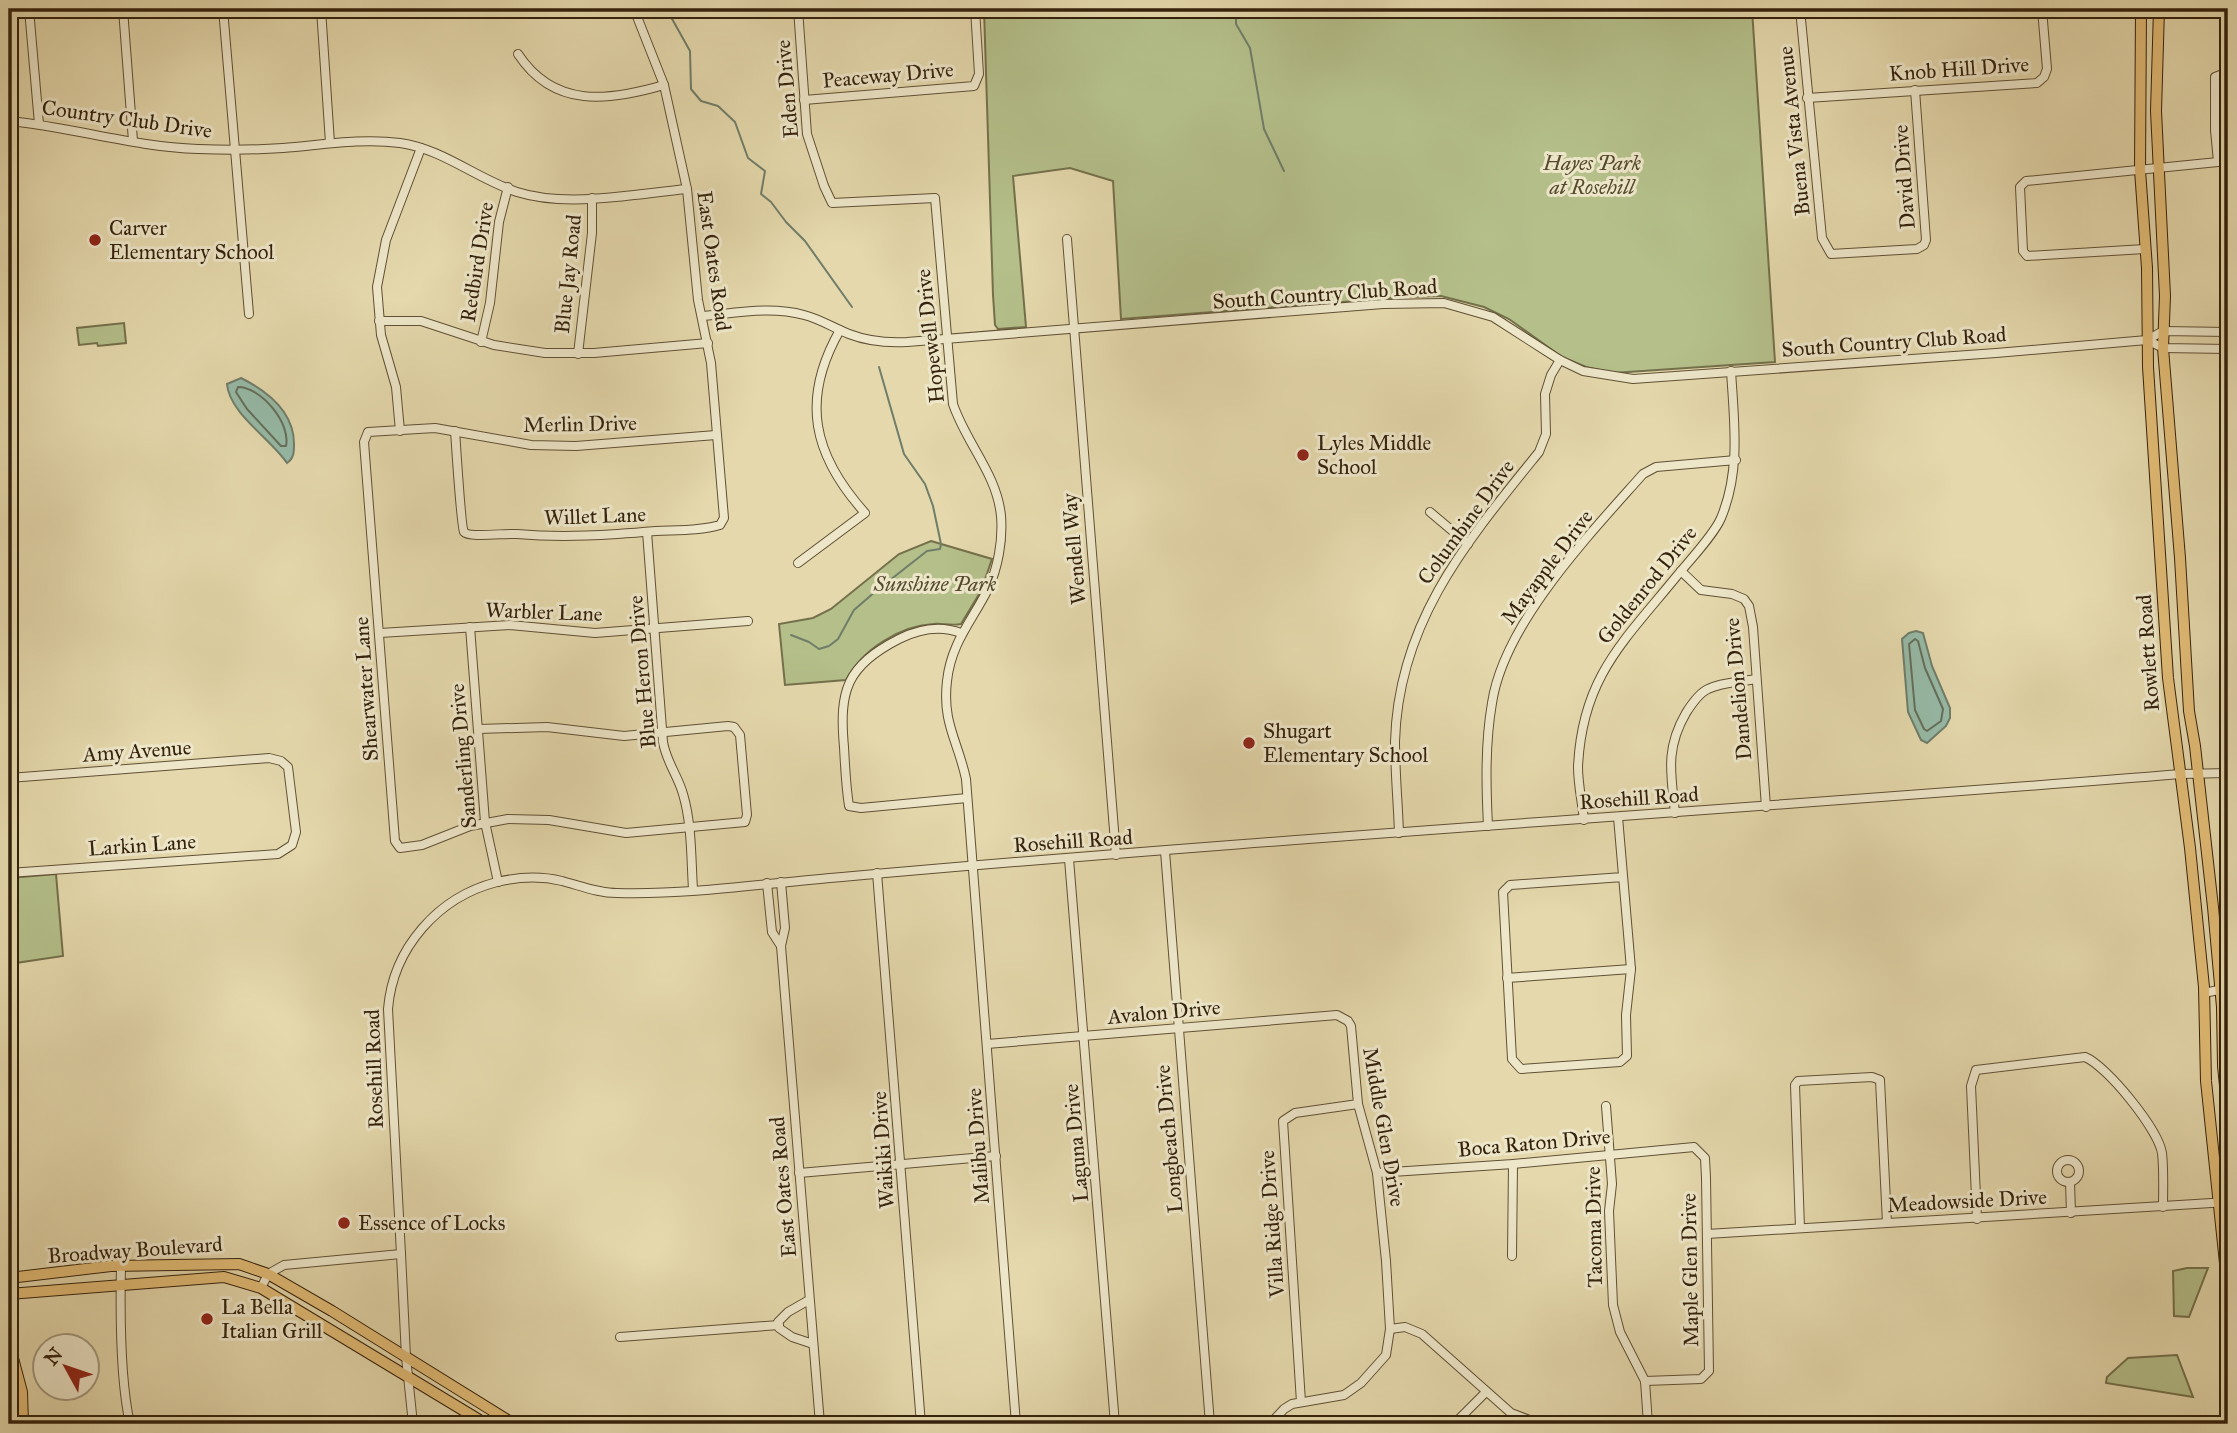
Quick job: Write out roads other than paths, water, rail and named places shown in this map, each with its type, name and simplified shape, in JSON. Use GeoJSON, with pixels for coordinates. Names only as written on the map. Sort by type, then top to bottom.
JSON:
{"type":"FeatureCollection","features":[{"type":"Feature","properties":{"kind":"main road","name":"Rowlett Road"},"geometry":{"type":"LineString","coordinates":[[2141,9],[2140,170],[2147,340],[2168,658],[2172,715],[2181,774],[2204,993],[2206,1081],[2223,1203],[2228,1292]]}},
{"type":"Feature","properties":{"kind":"main road","name":"Rowlett Road"},"geometry":{"type":"LineString","coordinates":[[2159,9],[2157,111],[2165,268],[2163,348],[2189,711],[2224,990],[2223,1066],[2228,1116]]}},
{"type":"Feature","properties":{"kind":"main road"},"geometry":{"type":"LineString","coordinates":[[2168,658],[2187,658]]}},
{"type":"Feature","properties":{"kind":"main road","name":"Broadway Boulevard"},"geometry":{"type":"LineString","coordinates":[[9,1278],[121,1266],[235,1263],[268,1274],[514,1424]]}},
{"type":"Feature","properties":{"kind":"main road","name":"Broadway Boulevard"},"geometry":{"type":"LineString","coordinates":[[9,1294],[224,1277],[261,1288],[486,1424]]}},
{"type":"Feature","properties":{"kind":"main road"},"geometry":{"type":"LineString","coordinates":[[9,1343],[22,1392],[23,1422],[9,1418]]}},
{"type":"Feature","properties":{"kind":"street"},"geometry":{"type":"LineString","coordinates":[[29,9],[38,124]]}},
{"type":"Feature","properties":{"kind":"street"},"geometry":{"type":"LineString","coordinates":[[123,9],[133,141]]}},
{"type":"Feature","properties":{"kind":"street"},"geometry":{"type":"LineString","coordinates":[[223,9],[249,314]]}},
{"type":"Feature","properties":{"kind":"street"},"geometry":{"type":"LineString","coordinates":[[321,9],[330,144],[386,141],[421,148],[518,192],[550,197],[592,198],[687,189]]}},
{"type":"Feature","properties":{"kind":"street","name":"East Oates Road"},"geometry":{"type":"LineString","coordinates":[[634,9],[664,85],[687,189],[698,300],[708,343],[724,518],[720,525]]}},
{"type":"Feature","properties":{"kind":"street","name":"Eden Drive"},"geometry":{"type":"LineString","coordinates":[[798,9],[807,134],[832,203],[935,198]]}},
{"type":"Feature","properties":{"kind":"street","name":"Peaceway Drive"},"geometry":{"type":"LineString","coordinates":[[804,100],[974,86],[979,74],[975,9]]}},
{"type":"Feature","properties":{"kind":"street","name":"Buena Vista Avenue"},"geometry":{"type":"LineString","coordinates":[[1800,9],[1822,238],[1826,250]]}},
{"type":"Feature","properties":{"kind":"street","name":"Knob Hill Drive"},"geometry":{"type":"LineString","coordinates":[[1807,98],[2037,83],[2044,77],[2047,69],[2042,9]]}},
{"type":"Feature","properties":{"kind":"street"},"geometry":{"type":"LineString","coordinates":[[518,54],[534,75],[564,92],[579,96],[614,97],[664,85]]}},
{"type":"Feature","properties":{"kind":"street"},"geometry":{"type":"LineString","coordinates":[[2218,162],[2215,77],[2228,72]]}},
{"type":"Feature","properties":{"kind":"street","name":"David Drive"},"geometry":{"type":"LineString","coordinates":[[1826,250],[1831,254],[1882,252],[1917,249],[1924,245],[1926,240],[1915,90]]}},
{"type":"Feature","properties":{"kind":"street","name":"Country Club Drive"},"geometry":{"type":"LineString","coordinates":[[9,121],[193,149],[282,148],[330,144]]}},
{"type":"Feature","properties":{"kind":"street"},"geometry":{"type":"LineString","coordinates":[[400,430],[396,387],[382,342],[377,287],[382,256],[421,148]]}},
{"type":"Feature","properties":{"kind":"street"},"geometry":{"type":"LineString","coordinates":[[2145,249],[2027,256],[2023,251],[2020,187],[2026,181],[2228,161]]}},
{"type":"Feature","properties":{"kind":"street","name":"Redbird Drive"},"geometry":{"type":"LineString","coordinates":[[481,342],[490,303],[499,222],[508,187]]}},
{"type":"Feature","properties":{"kind":"street","name":"Blue Jay Road"},"geometry":{"type":"LineString","coordinates":[[578,354],[592,233],[592,198]]}},
{"type":"Feature","properties":{"kind":"street","name":"Hopewell Drive"},"geometry":{"type":"LineString","coordinates":[[935,198],[953,404],[964,433],[992,480],[1001,516],[1000,544],[993,577],[961,633],[950,665],[946,703],[950,732],[963,766],[973,866]]}},
{"type":"Feature","properties":{"kind":"street","name":"Wendell Way"},"geometry":{"type":"LineString","coordinates":[[1068,239],[1116,855]]}},
{"type":"Feature","properties":{"kind":"street","name":"South Country Club Road"},"geometry":{"type":"LineString","coordinates":[[702,316],[772,310],[790,312],[807,315],[851,335],[886,342],[907,342],[1383,304],[1444,303],[1493,317],[1560,360],[1583,371],[1633,379],[1996,354],[2147,340],[2163,331]]}},
{"type":"Feature","properties":{"kind":"street"},"geometry":{"type":"LineString","coordinates":[[379,321],[428,323],[481,342],[526,351],[578,354],[708,343]]}},
{"type":"Feature","properties":{"kind":"street"},"geometry":{"type":"LineString","coordinates":[[798,564],[865,513],[834,475],[823,449],[817,421],[821,369],[840,330]]}},
{"type":"Feature","properties":{"kind":"street"},"geometry":{"type":"LineString","coordinates":[[2163,331],[2228,332]]}},
{"type":"Feature","properties":{"kind":"street"},"geometry":{"type":"LineString","coordinates":[[2147,340],[2163,348],[2228,349]]}},
{"type":"Feature","properties":{"kind":"street","name":"Columbine Drive"},"geometry":{"type":"LineString","coordinates":[[1399,833],[1395,741],[1402,686],[1413,643],[1427,608],[1452,565],[1539,452],[1546,435],[1545,394],[1551,375],[1560,360]]}},
{"type":"Feature","properties":{"kind":"street","name":"Goldenrod Drive"},"geometry":{"type":"LineString","coordinates":[[1584,820],[1578,768],[1585,714],[1597,680],[1614,653],[1721,520],[1736,460],[1731,371]]}},
{"type":"Feature","properties":{"kind":"street","name":"Merlin Drive"},"geometry":{"type":"LineString","coordinates":[[366,437],[369,432],[435,428],[531,445],[576,446],[716,435]]}},
{"type":"Feature","properties":{"kind":"street","name":"Willet Lane"},"geometry":{"type":"LineString","coordinates":[[456,431],[461,524],[465,533],[470,536],[502,533],[572,537],[720,525]]}},
{"type":"Feature","properties":{"kind":"street","name":"Shearwater Lane"},"geometry":{"type":"LineString","coordinates":[[366,437],[364,442],[395,841],[400,848],[422,845],[485,822]]}},
{"type":"Feature","properties":{"kind":"street","name":"Mayapple Drive"},"geometry":{"type":"LineString","coordinates":[[1488,826],[1486,778],[1492,702],[1510,646],[1538,601],[1643,474],[1656,467],[1736,460]]}},
{"type":"Feature","properties":{"kind":"street"},"geometry":{"type":"LineString","coordinates":[[1430,512],[1468,544]]}},
{"type":"Feature","properties":{"kind":"street","name":"Blue Heron Drive"},"geometry":{"type":"LineString","coordinates":[[647,532],[663,733],[667,757],[684,795],[693,890]]}},
{"type":"Feature","properties":{"kind":"street","name":"Dandelion Drive"},"geometry":{"type":"LineString","coordinates":[[1681,571],[1701,590],[1731,594],[1744,599],[1749,606],[1753,627],[1766,807]]}},
{"type":"Feature","properties":{"kind":"street","name":"Warbler Lane"},"geometry":{"type":"LineString","coordinates":[[380,634],[524,625],[579,633],[748,621]]}},
{"type":"Feature","properties":{"kind":"street","name":"Sanderling Drive"},"geometry":{"type":"LineString","coordinates":[[470,627],[485,822],[498,882]]}},
{"type":"Feature","properties":{"kind":"street"},"geometry":{"type":"LineString","coordinates":[[961,633],[937,628],[913,633],[870,656],[852,677],[844,696],[841,714],[849,806],[861,808],[967,798]]}},
{"type":"Feature","properties":{"kind":"street"},"geometry":{"type":"LineString","coordinates":[[1675,813],[1671,748],[1677,729],[1690,706],[1705,690],[1718,685],[1756,679]]}},
{"type":"Feature","properties":{"kind":"street"},"geometry":{"type":"LineString","coordinates":[[478,729],[547,727],[614,735],[734,727],[740,735],[748,804],[745,822],[626,833],[529,818],[485,822]]}},
{"type":"Feature","properties":{"kind":"street","name":"Amy Avenue"},"geometry":{"type":"LineString","coordinates":[[9,778],[269,758],[281,761],[288,767],[296,832],[292,845],[278,853]]}},
{"type":"Feature","properties":{"kind":"street","name":"Rosehill Road"},"geometry":{"type":"LineString","coordinates":[[413,1424],[406,1357],[388,1009],[393,980],[407,950],[427,923],[466,894],[498,882],[517,878],[539,878],[610,893],[693,890],[1254,842],[1766,807],[2181,774],[2228,773]]}},
{"type":"Feature","properties":{"kind":"street"},"geometry":{"type":"LineString","coordinates":[[1618,817],[1631,969],[1626,1015],[1628,1052],[1620,1062],[1525,1070],[1517,1067],[1512,1059],[1502,896],[1504,890],[1510,885],[1623,877]]}},
{"type":"Feature","properties":{"kind":"street","name":"Longbeach Drive"},"geometry":{"type":"LineString","coordinates":[[1165,851],[1210,1424]]}},
{"type":"Feature","properties":{"kind":"street","name":"Larkin Lane"},"geometry":{"type":"LineString","coordinates":[[9,873],[278,853]]}},
{"type":"Feature","properties":{"kind":"street","name":"Laguna Drive"},"geometry":{"type":"LineString","coordinates":[[1069,859],[1115,1424]]}},
{"type":"Feature","properties":{"kind":"street","name":"Malibu Drive"},"geometry":{"type":"LineString","coordinates":[[973,866],[1016,1424]]}},
{"type":"Feature","properties":{"kind":"street","name":"Waikiki Drive"},"geometry":{"type":"LineString","coordinates":[[877,873],[921,1424]]}},
{"type":"Feature","properties":{"kind":"street","name":"East Oates Road"},"geometry":{"type":"LineString","coordinates":[[781,882],[785,928],[780,946],[820,1424]]}},
{"type":"Feature","properties":{"kind":"street","name":"East Oates Road"},"geometry":{"type":"LineString","coordinates":[[767,883],[772,932],[780,946]]}},
{"type":"Feature","properties":{"kind":"street"},"geometry":{"type":"LineString","coordinates":[[1507,978],[1631,969]]}},
{"type":"Feature","properties":{"kind":"street"},"geometry":{"type":"LineString","coordinates":[[2204,993],[2224,990]]}},
{"type":"Feature","properties":{"kind":"street","name":"Avalon Drive"},"geometry":{"type":"LineString","coordinates":[[987,1044],[1337,1015],[1342,1017]]}},
{"type":"Feature","properties":{"kind":"street","name":"Middle Glen Drive"},"geometry":{"type":"LineString","coordinates":[[1301,1402],[1344,1395],[1361,1383],[1386,1355],[1390,1329],[1387,1261],[1377,1173],[1358,1104],[1351,1026],[1342,1017]]}},
{"type":"Feature","properties":{"kind":"street"},"geometry":{"type":"LineString","coordinates":[[1977,1219],[1971,1086],[1976,1069],[2085,1057],[2106,1071],[2155,1134],[2162,1151],[2163,1208]]}},
{"type":"Feature","properties":{"kind":"street"},"geometry":{"type":"LineString","coordinates":[[1800,1228],[1795,1086],[1798,1081],[1823,1079],[1872,1077],[1880,1080],[1887,1223]]}},
{"type":"Feature","properties":{"kind":"street","name":"Villa Ridge Drive"},"geometry":{"type":"LineString","coordinates":[[1301,1402],[1283,1121],[1295,1113],[1358,1104]]}},
{"type":"Feature","properties":{"kind":"street","name":"Tacoma Drive"},"geometry":{"type":"LineString","coordinates":[[1606,1106],[1610,1154],[1613,1303],[1620,1332],[1645,1381],[1648,1424]]}},
{"type":"Feature","properties":{"kind":"street","name":"Boca Raton Drive"},"geometry":{"type":"LineString","coordinates":[[1377,1173],[1513,1164],[1694,1147]]}},
{"type":"Feature","properties":{"kind":"street","name":"Maple Glen Drive"},"geometry":{"type":"LineString","coordinates":[[1645,1381],[1701,1380],[1709,1371],[1705,1158],[1694,1147]]}},
{"type":"Feature","properties":{"kind":"street"},"geometry":{"type":"LineString","coordinates":[[799,1173],[996,1156]]}},
{"type":"Feature","properties":{"kind":"street"},"geometry":{"type":"LineString","coordinates":[[1513,1164],[1513,1256]]}},
{"type":"Feature","properties":{"kind":"street"},"geometry":{"type":"LineString","coordinates":[[2070,1182],[2071,1213]]}},
{"type":"Feature","properties":{"kind":"street","name":"Meadowside Drive"},"geometry":{"type":"LineString","coordinates":[[1707,1234],[2223,1203]]}},
{"type":"Feature","properties":{"kind":"street"},"geometry":{"type":"LineString","coordinates":[[261,1288],[268,1274],[284,1265],[401,1254]]}},
{"type":"Feature","properties":{"kind":"street"},"geometry":{"type":"LineString","coordinates":[[121,1266],[130,1424]]}},
{"type":"Feature","properties":{"kind":"street"},"geometry":{"type":"LineString","coordinates":[[779,1325],[778,1322],[788,1312],[810,1300]]}},
{"type":"Feature","properties":{"kind":"street"},"geometry":{"type":"LineString","coordinates":[[620,1337],[779,1325],[792,1338],[813,1344]]}},
{"type":"Feature","properties":{"kind":"street"},"geometry":{"type":"LineString","coordinates":[[1390,1329],[1405,1327],[1422,1334],[1511,1413],[1540,1424]]}},
{"type":"Feature","properties":{"kind":"street"},"geometry":{"type":"LineString","coordinates":[[1454,1424],[1486,1392]]}},
{"type":"Feature","properties":{"kind":"street"},"geometry":{"type":"LineString","coordinates":[[1270,1424],[1284,1409],[1301,1402]]}},
{"type":"Feature","properties":{"kind":"water"},"geometry":{"type":"Polygon","coordinates":[[[241,378],[269,396],[284,412],[293,433],[294,450],[287,463],[235,405],[227,384],[241,378]]]}},
{"type":"Feature","properties":{"kind":"water"},"geometry":{"type":"Polygon","coordinates":[[[1916,631],[1923,633],[1932,666],[1950,708],[1950,718],[1946,726],[1927,743],[1921,740],[1908,712],[1902,639],[1916,631]]]}},
{"type":"Feature","properties":{"kind":"waterway"},"geometry":{"type":"LineString","coordinates":[[671,9],[671,17],[690,51],[691,89],[701,101],[718,106],[735,122],[748,158],[765,171],[761,194],[805,241],[852,307]]}},
{"type":"Feature","properties":{"kind":"waterway"},"geometry":{"type":"LineString","coordinates":[[1236,9],[1236,24],[1250,48],[1264,129],[1284,171]]}},
{"type":"Feature","properties":{"kind":"waterway"},"geometry":{"type":"LineString","coordinates":[[1505,9],[1509,15]]}},
{"type":"Feature","properties":{"kind":"waterway"},"geometry":{"type":"LineString","coordinates":[[791,635],[819,649],[829,646],[838,639],[854,610],[927,551],[940,549],[933,506],[925,484],[904,454],[879,367]]}},
{"type":"Feature","properties":{"kind":"place","name":"Carver Elementary School"},"geometry":{"type":"Point","coordinates":[95,240]}},
{"type":"Feature","properties":{"kind":"place","name":"Lyles Middle School"},"geometry":{"type":"Point","coordinates":[1303,455]}},
{"type":"Feature","properties":{"kind":"place","name":"Shugart Elementary School"},"geometry":{"type":"Point","coordinates":[1249,743]}},
{"type":"Feature","properties":{"kind":"place","name":"Essence of Locks"},"geometry":{"type":"Point","coordinates":[344,1223]}},
{"type":"Feature","properties":{"kind":"place","name":"La Bella Italian Grill"},"geometry":{"type":"Point","coordinates":[207,1319]}},
{"type":"Feature","properties":{"kind":"park label","name":"Hayes Park at Rosehill"},"geometry":{"type":"Point","coordinates":[1592,175]}},
{"type":"Feature","properties":{"kind":"park label","name":"Sunshine Park"},"geometry":{"type":"Point","coordinates":[935,584]}}]}
